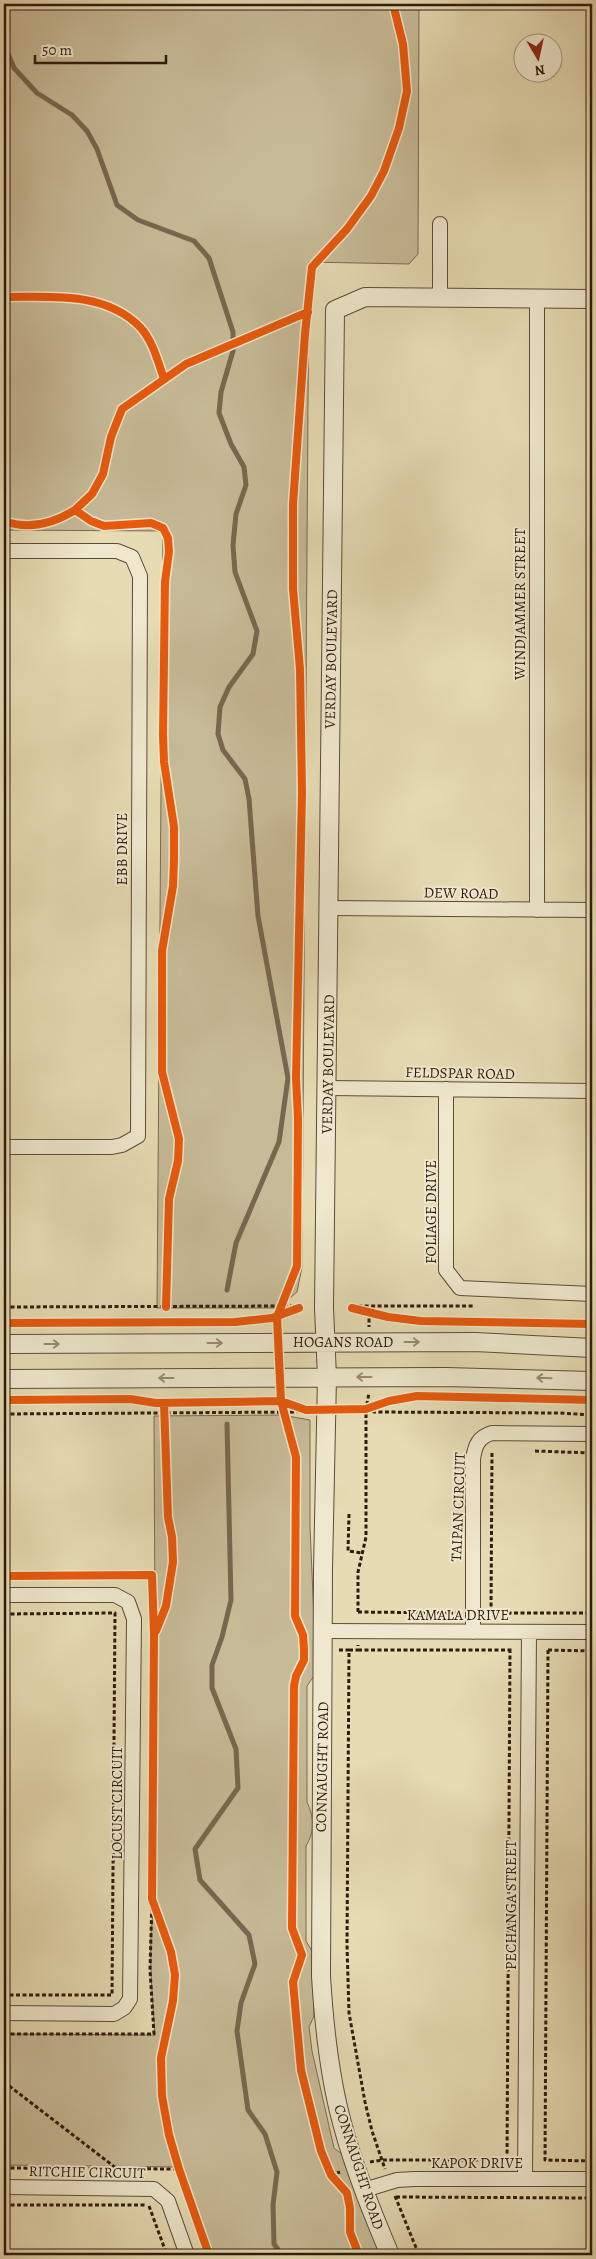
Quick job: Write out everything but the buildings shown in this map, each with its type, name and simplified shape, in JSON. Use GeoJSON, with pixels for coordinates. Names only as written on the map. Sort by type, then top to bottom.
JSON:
{"type":"FeatureCollection","features":[{"type":"Feature","properties":{"kind":"street"},"geometry":{"type":"LineString","coordinates":[[440,224],[440,298]]}},
{"type":"Feature","properties":{"kind":"street","name":"VERDAY BOULEVARD"},"geometry":{"type":"LineString","coordinates":[[326,1269],[335,310],[365,297],[592,299]]}},
{"type":"Feature","properties":{"kind":"street","name":"WINDJAMMER STREET"},"geometry":{"type":"LineString","coordinates":[[537,299],[537,910]]}},
{"type":"Feature","properties":{"kind":"street","name":"EBB DRIVE"},"geometry":{"type":"LineString","coordinates":[[4,551],[117,551],[132,557],[140,576],[140,586],[138,1136],[122,1145],[112,1147],[4,1147]]}},
{"type":"Feature","properties":{"kind":"street","name":"DEW ROAD"},"geometry":{"type":"LineString","coordinates":[[329,908],[592,910]]}},
{"type":"Feature","properties":{"kind":"street","name":"FELDSPAR ROAD"},"geometry":{"type":"LineString","coordinates":[[328,1088],[592,1091]]}},
{"type":"Feature","properties":{"kind":"street","name":"FOLIAGE DRIVE"},"geometry":{"type":"LineString","coordinates":[[446,1089],[446,1270],[460,1288],[592,1294]]}},
{"type":"Feature","properties":{"kind":"street","name":"CONNAUGHT ROAD"},"geometry":{"type":"LineString","coordinates":[[326,1269],[324,1308],[326,1377],[320,1936],[322,2006],[336,2096],[364,2190],[390,2255]]}},
{"type":"Feature","properties":{"kind":"street","name":"HOGANS ROAD"},"geometry":{"type":"LineString","coordinates":[[4,1344],[475,1342],[592,1348]]}},
{"type":"Feature","properties":{"kind":"street"},"geometry":{"type":"LineString","coordinates":[[4,1379],[370,1377],[516,1378],[592,1381]]}},
{"type":"Feature","properties":{"kind":"street"},"geometry":{"type":"LineString","coordinates":[[492,1433],[592,1434]]}},
{"type":"Feature","properties":{"kind":"street","name":"TAIPAN CIRCUIT"},"geometry":{"type":"LineString","coordinates":[[473,1632],[473,1460],[475,1447],[481,1438],[492,1433]]}},
{"type":"Feature","properties":{"kind":"street","name":"LOCUST CIRCUIT"},"geometry":{"type":"LineString","coordinates":[[4,1595],[115,1595],[128,1602],[134,1619],[130,1998],[124,2008],[114,2014],[4,2013]]}},
{"type":"Feature","properties":{"kind":"street","name":"KAMALA DRIVE"},"geometry":{"type":"LineString","coordinates":[[323,1631],[592,1632]]}},
{"type":"Feature","properties":{"kind":"street","name":"PECHANGA STREET"},"geometry":{"type":"LineString","coordinates":[[525,2179],[529,1632]]}},
{"type":"Feature","properties":{"kind":"street","name":"KAPOK DRIVE"},"geometry":{"type":"LineString","coordinates":[[364,2190],[390,2182],[414,2179],[592,2179]]}},
{"type":"Feature","properties":{"kind":"street","name":"RITCHIE CIRCUIT"},"geometry":{"type":"LineString","coordinates":[[4,2187],[154,2189],[168,2202],[187,2255]]}},
{"type":"Feature","properties":{"kind":"path"},"geometry":{"type":"LineString","coordinates":[[166,1298],[166,1307]]}},
{"type":"Feature","properties":{"kind":"path"},"geometry":{"type":"LineString","coordinates":[[278,1343],[277,1317],[283,1310],[285,1298]]}},
{"type":"Feature","properties":{"kind":"path"},"geometry":{"type":"LineString","coordinates":[[352,1308],[357,1306],[476,1306]]}},
{"type":"Feature","properties":{"kind":"path"},"geometry":{"type":"LineString","coordinates":[[4,1307],[166,1307],[283,1310],[299,1308]]}},
{"type":"Feature","properties":{"kind":"path"},"geometry":{"type":"LineString","coordinates":[[352,1308],[382,1316]]}},
{"type":"Feature","properties":{"kind":"path"},"geometry":{"type":"LineString","coordinates":[[369,1312],[369,1342]]}},
{"type":"Feature","properties":{"kind":"path"},"geometry":{"type":"LineString","coordinates":[[358,1612],[358,1572],[366,1537],[366,1409],[370,1377]]}},
{"type":"Feature","properties":{"kind":"path"},"geometry":{"type":"LineString","coordinates":[[279,1378],[285,1416]]}},
{"type":"Feature","properties":{"kind":"path"},"geometry":{"type":"LineString","coordinates":[[164,1403],[165,1423]]}},
{"type":"Feature","properties":{"kind":"path"},"geometry":{"type":"LineString","coordinates":[[366,1409],[381,1403]]}},
{"type":"Feature","properties":{"kind":"path"},"geometry":{"type":"LineString","coordinates":[[290,1404],[306,1410]]}},
{"type":"Feature","properties":{"kind":"path"},"geometry":{"type":"LineString","coordinates":[[366,1409],[374,1412],[491,1412],[592,1415]]}},
{"type":"Feature","properties":{"kind":"path"},"geometry":{"type":"LineString","coordinates":[[4,1414],[285,1416],[306,1410]]}},
{"type":"Feature","properties":{"kind":"path"},"geometry":{"type":"LineString","coordinates":[[491,1412],[492,1433]]}},
{"type":"Feature","properties":{"kind":"path"},"geometry":{"type":"LineString","coordinates":[[491,1613],[492,1449],[501,1449]]}},
{"type":"Feature","properties":{"kind":"path"},"geometry":{"type":"LineString","coordinates":[[528,1450],[592,1453]]}},
{"type":"Feature","properties":{"kind":"path"},"geometry":{"type":"LineString","coordinates":[[350,1514],[348,1551],[362,1554]]}},
{"type":"Feature","properties":{"kind":"path"},"geometry":{"type":"LineString","coordinates":[[4,1614],[115,1613],[112,1995],[4,1995]]}},
{"type":"Feature","properties":{"kind":"path"},"geometry":{"type":"LineString","coordinates":[[154,1645],[154,1635],[163,1613]]}},
{"type":"Feature","properties":{"kind":"path"},"geometry":{"type":"LineString","coordinates":[[323,1650],[349,1650],[347,1945],[349,2013],[358,2073],[369,2122],[419,2255]]}},
{"type":"Feature","properties":{"kind":"path"},"geometry":{"type":"LineString","coordinates":[[358,1650],[592,1651]]}},
{"type":"Feature","properties":{"kind":"path"},"geometry":{"type":"LineString","coordinates":[[507,2160],[510,1650]]}},
{"type":"Feature","properties":{"kind":"path"},"geometry":{"type":"LineString","coordinates":[[548,1650],[545,2160],[592,2161]]}},
{"type":"Feature","properties":{"kind":"path"},"geometry":{"type":"LineString","coordinates":[[152,1891],[152,1899],[161,1924]]}},
{"type":"Feature","properties":{"kind":"path"},"geometry":{"type":"LineString","coordinates":[[4,2082],[117,2168]]}},
{"type":"Feature","properties":{"kind":"path"},"geometry":{"type":"LineString","coordinates":[[4,2168],[117,2168],[181,2173],[177,2160]]}},
{"type":"Feature","properties":{"kind":"path"},"geometry":{"type":"LineString","coordinates":[[326,2165],[336,2181]]}},
{"type":"Feature","properties":{"kind":"path"},"geometry":{"type":"LineString","coordinates":[[396,2197],[592,2198]]}},
{"type":"Feature","properties":{"kind":"path"},"geometry":{"type":"LineString","coordinates":[[4,2205],[141,2206],[149,2204],[167,2255]]}},
{"type":"Feature","properties":{"kind":"shaded area"},"geometry":{"type":"Polygon","coordinates":[[[4,4],[419,4],[418,254],[409,264],[309,262],[302,1267],[297,1292],[278,1308],[157,1308],[163,531],[4,530],[4,4]]]}},
{"type":"Feature","properties":{"kind":"shaded area"},"geometry":{"type":"Polygon","coordinates":[[[282,1415],[310,1420],[310,1526],[314,1676],[307,1686],[307,1802],[311,1813],[312,1829],[306,1846],[306,1941],[312,1951],[314,2016],[309,2027],[312,2051],[334,2148],[343,2155],[381,2255],[212,2255],[182,2167],[4,2165],[4,2034],[155,2035],[151,1950],[155,1900],[157,1636],[155,1626],[154,1416],[282,1415]]]}},
{"type":"Feature","properties":{"kind":"waterway"},"geometry":{"type":"LineString","coordinates":[[4,44],[14,68],[37,93],[72,115],[87,131],[97,149],[117,205],[138,220],[194,241],[209,258],[233,332],[233,351],[221,392],[219,413],[231,444],[244,467],[246,485],[236,514],[233,545],[235,572],[257,631],[253,654],[229,687],[220,707],[218,734],[223,750],[245,779],[249,799],[258,916],[288,1078],[279,1142],[236,1243],[227,1290]]}},
{"type":"Feature","properties":{"kind":"waterway"},"geometry":{"type":"LineString","coordinates":[[227,1424],[231,1600],[222,1637],[212,1665],[212,1688],[236,1749],[238,1788],[195,1849],[200,1880],[249,1935],[255,1964],[241,2003],[237,2031],[248,2110],[265,2134],[277,2172],[273,2205],[274,2244],[282,2255]]}},
{"type":"Feature","properties":{"kind":"cycle path"},"geometry":{"type":"LineString","coordinates":[[359,2255],[350,2232],[350,2208],[347,2193],[331,2175],[321,2151],[301,2070],[293,1982],[302,1955],[292,1928],[294,1686],[296,1676],[304,1660],[304,1649],[303,1635],[295,1616],[296,1457],[281,1401],[277,1317],[297,1266],[298,1119],[296,1078],[302,792],[300,669],[293,589],[293,504],[305,334],[312,267],[347,229],[371,196],[384,171],[399,128],[407,91],[403,44],[393,4]]}},
{"type":"Feature","properties":{"kind":"cycle path"},"geometry":{"type":"LineString","coordinates":[[4,297],[76,298],[110,307],[126,315],[145,333],[155,352],[164,379]]}},
{"type":"Feature","properties":{"kind":"cycle path"},"geometry":{"type":"LineString","coordinates":[[166,1307],[169,1199],[178,1161],[179,1139],[162,1072],[162,951],[173,886],[174,860],[174,827],[164,762],[163,735],[165,582],[169,552],[168,538],[163,528],[151,523],[104,526],[91,521],[75,510],[92,494],[103,474],[111,437],[122,409],[186,364],[308,312]]}},
{"type":"Feature","properties":{"kind":"cycle path"},"geometry":{"type":"LineString","coordinates":[[4,521],[23,525],[41,524],[50,522],[75,510]]}},
{"type":"Feature","properties":{"kind":"cycle path"},"geometry":{"type":"LineString","coordinates":[[4,1323],[235,1322],[272,1318],[299,1308]]}},
{"type":"Feature","properties":{"kind":"cycle path"},"geometry":{"type":"LineString","coordinates":[[352,1308],[388,1317],[421,1321],[592,1324]]}},
{"type":"Feature","properties":{"kind":"cycle path"},"geometry":{"type":"LineString","coordinates":[[4,1400],[130,1399],[156,1403],[281,1401],[306,1410],[366,1409],[389,1401],[417,1396],[592,1400]]}},
{"type":"Feature","properties":{"kind":"cycle path"},"geometry":{"type":"LineString","coordinates":[[156,1631],[166,1606],[173,1562],[172,1537],[168,1517],[164,1403]]}},
{"type":"Feature","properties":{"kind":"cycle path"},"geometry":{"type":"LineString","coordinates":[[4,1576],[152,1575],[154,1635],[152,1899],[171,1952],[175,1975],[173,2001],[161,2058],[162,2096],[169,2135],[179,2169],[209,2255]]}}]}
